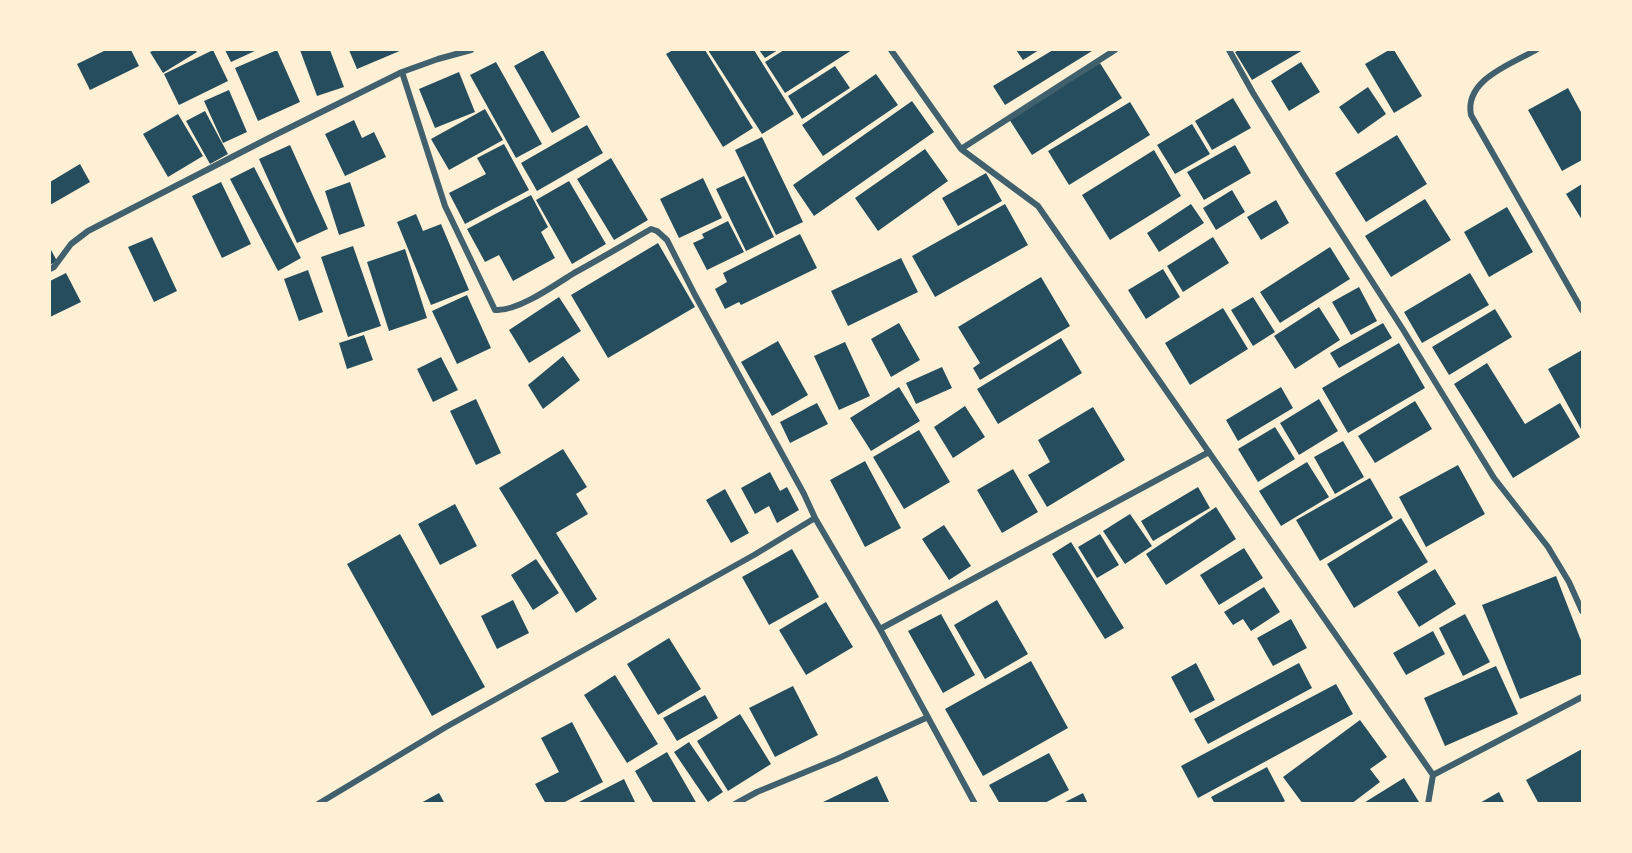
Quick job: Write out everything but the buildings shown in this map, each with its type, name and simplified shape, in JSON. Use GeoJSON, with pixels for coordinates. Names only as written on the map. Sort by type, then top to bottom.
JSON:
{"type":"FeatureCollection","features":[{"type":"Feature","properties":{"kind":"street"},"geometry":{"type":"LineString","coordinates":[[50,269],[71,244],[88,231],[402,72],[438,58],[471,50]]}},
{"type":"Feature","properties":{"kind":"street"},"geometry":{"type":"LineString","coordinates":[[891,50],[961,149],[1038,207],[1433,775],[1428,804]]}},
{"type":"Feature","properties":{"kind":"street"},"geometry":{"type":"LineString","coordinates":[[961,149],[1115,50]]}},
{"type":"Feature","properties":{"kind":"street"},"geometry":{"type":"LineString","coordinates":[[1229,50],[1303,174],[1402,328],[1494,478],[1548,547],[1569,582],[1582,611]]}},
{"type":"Feature","properties":{"kind":"street"},"geometry":{"type":"LineString","coordinates":[[1536,50],[1487,77],[1475,90],[1469,108],[1582,309]]}},
{"type":"Feature","properties":{"kind":"street"},"geometry":{"type":"LineString","coordinates":[[402,72],[445,206],[495,310],[515,306],[537,295],[651,229],[667,240],[815,518],[880,629],[975,804]]}},
{"type":"Feature","properties":{"kind":"street"},"geometry":{"type":"LineString","coordinates":[[880,629],[1209,452]]}},
{"type":"Feature","properties":{"kind":"street"},"geometry":{"type":"LineString","coordinates":[[318,804],[446,727],[754,555],[815,518]]}},
{"type":"Feature","properties":{"kind":"street"},"geometry":{"type":"LineString","coordinates":[[1433,775],[1582,697]]}},
{"type":"Feature","properties":{"kind":"street"},"geometry":{"type":"LineString","coordinates":[[735,804],[757,792],[837,759],[928,717]]}}]}
